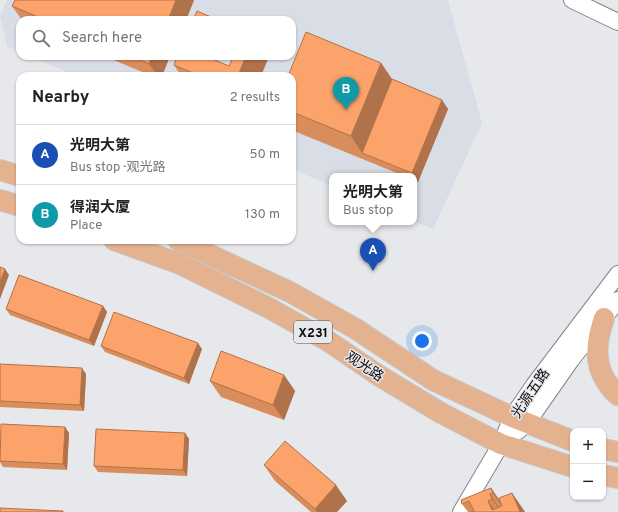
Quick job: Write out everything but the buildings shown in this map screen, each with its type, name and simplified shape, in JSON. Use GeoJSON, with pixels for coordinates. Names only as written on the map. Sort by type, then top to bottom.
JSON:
{"type":"FeatureCollection","features":[{"type":"Feature","properties":{"kind":"main road"},"geometry":{"type":"LineString","coordinates":[[0,170],[16,175]]}},
{"type":"Feature","properties":{"kind":"main road"},"geometry":{"type":"LineString","coordinates":[[0,200],[16,205]]}},
{"type":"Feature","properties":{"kind":"main road","name":"观光路"},"geometry":{"type":"LineString","coordinates":[[125,244],[180,264],[269,308],[328,341],[378,375],[441,413],[501,444],[570,467]]}},
{"type":"Feature","properties":{"kind":"main road","name":"观光路"},"geometry":{"type":"LineString","coordinates":[[187,244],[290,292],[356,329],[433,380],[519,420],[570,440]]}},
{"type":"Feature","properties":{"kind":"main road"},"geometry":{"type":"LineString","coordinates":[[604,318],[599,334],[597,353],[600,372],[613,392],[618,395]]}},
{"type":"Feature","properties":{"kind":"main road"},"geometry":{"type":"LineString","coordinates":[[606,450],[618,452]]}},
{"type":"Feature","properties":{"kind":"main road"},"geometry":{"type":"LineString","coordinates":[[606,476],[618,478]]}},
{"type":"Feature","properties":{"kind":"street"},"geometry":{"type":"LineString","coordinates":[[572,0],[618,22]]}},
{"type":"Feature","properties":{"kind":"street","name":"光源五路"},"geometry":{"type":"LineString","coordinates":[[519,420],[534,385],[618,274]]}},
{"type":"Feature","properties":{"kind":"street","name":"光源五路"},"geometry":{"type":"LineString","coordinates":[[501,444],[519,420],[571,360],[618,300]]}},
{"type":"Feature","properties":{"kind":"street"},"geometry":{"type":"LineString","coordinates":[[461,512],[501,444]]}},
{"type":"Feature","properties":{"kind":"shaded area"},"geometry":{"type":"Polygon","coordinates":[[[7,0],[448,0],[482,123],[433,229],[417,222],[417,173],[329,173],[329,185],[296,171],[296,72],[67,72],[39,60],[296,60],[296,16],[16,16],[16,50],[7,46],[0,16],[7,0]]]}},
{"type":"Feature","properties":{"kind":"place","name":"得润大厦"},"geometry":{"type":"Point","coordinates":[346,110]}},
{"type":"Feature","properties":{"kind":"place","name":"光明大第"},"geometry":{"type":"Point","coordinates":[373,271]}}]}
